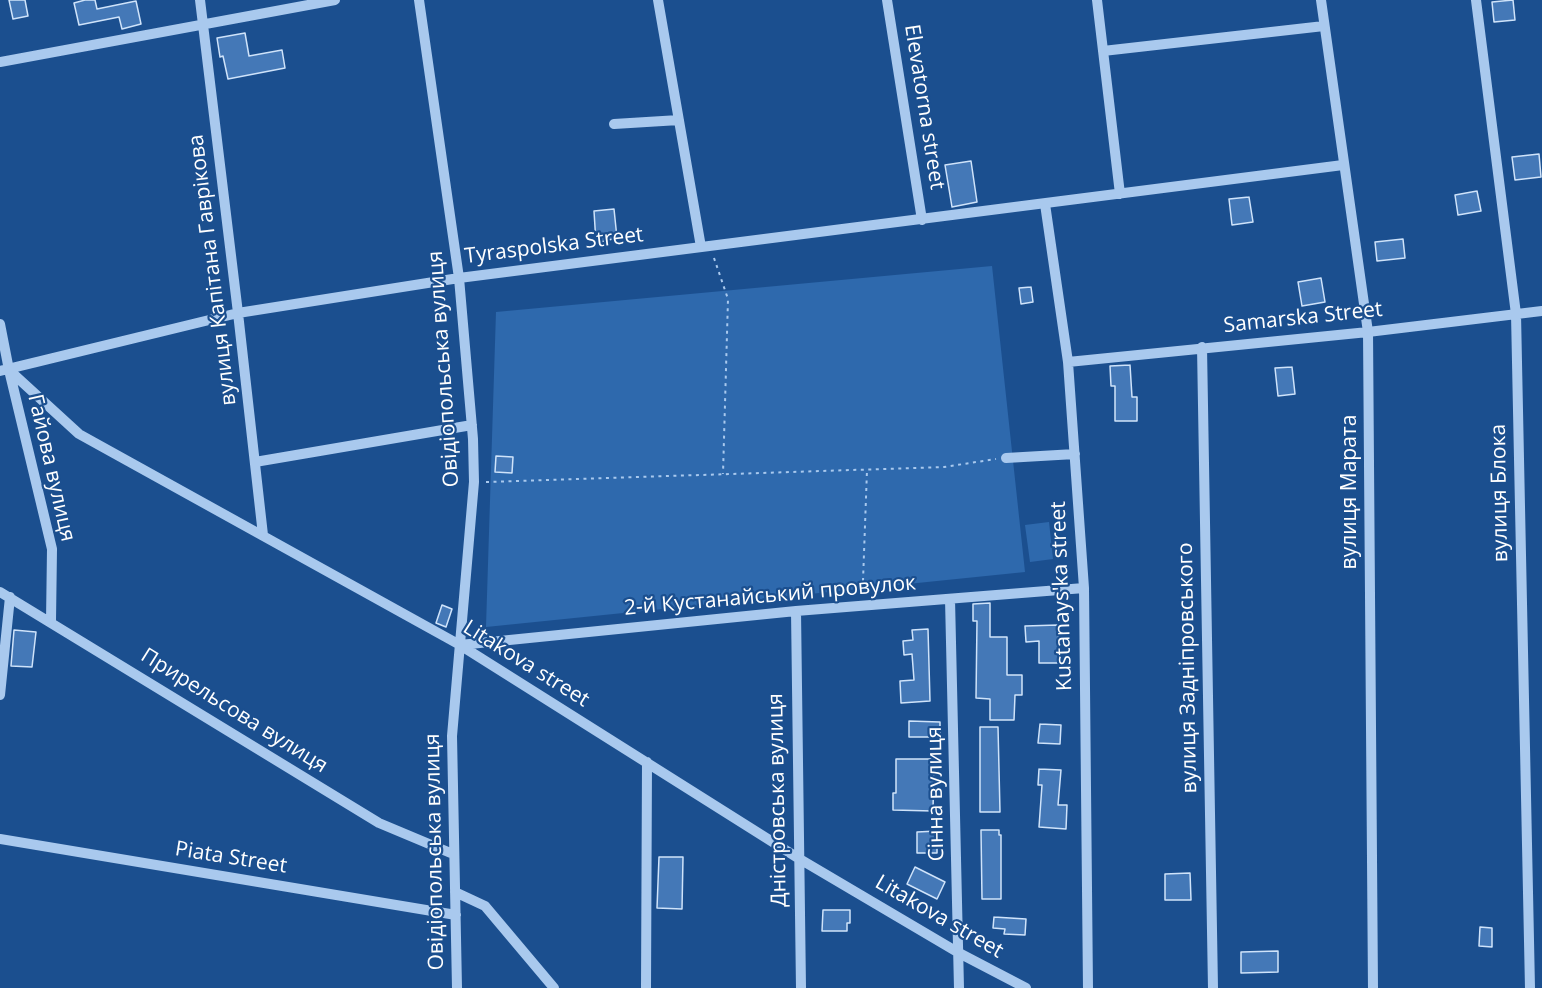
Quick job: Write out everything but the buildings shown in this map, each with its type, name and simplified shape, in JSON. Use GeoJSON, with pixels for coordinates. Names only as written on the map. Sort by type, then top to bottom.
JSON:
{"type":"FeatureCollection","features":[{"type":"Feature","properties":{"kind":"street","name":"вулиця Капітана Гаврікова"},"geometry":{"type":"LineString","coordinates":[[200,0],[263,535]]}},
{"type":"Feature","properties":{"kind":"street"},"geometry":{"type":"LineString","coordinates":[[0,62],[335,0]]}},
{"type":"Feature","properties":{"kind":"street","name":"Овідіопольська вулиця"},"geometry":{"type":"LineString","coordinates":[[419,0],[459,278],[472,425],[474,482],[452,736],[457,988]]}},
{"type":"Feature","properties":{"kind":"street"},"geometry":{"type":"LineString","coordinates":[[658,0],[679,120],[705,246]]}},
{"type":"Feature","properties":{"kind":"street","name":"Elevatorna street"},"geometry":{"type":"LineString","coordinates":[[887,0],[922,220]]}},
{"type":"Feature","properties":{"kind":"street"},"geometry":{"type":"LineString","coordinates":[[1097,0],[1120,194]]}},
{"type":"Feature","properties":{"kind":"street","name":"вулиця Марата"},"geometry":{"type":"LineString","coordinates":[[1321,0],[1368,332],[1373,988]]}},
{"type":"Feature","properties":{"kind":"street","name":"вулиця Блока"},"geometry":{"type":"LineString","coordinates":[[1476,0],[1516,314],[1530,988]]}},
{"type":"Feature","properties":{"kind":"street"},"geometry":{"type":"LineString","coordinates":[[1103,51],[1324,26]]}},
{"type":"Feature","properties":{"kind":"street"},"geometry":{"type":"LineString","coordinates":[[614,124],[679,120]]}},
{"type":"Feature","properties":{"kind":"street","name":"Tyraspolska Street"},"geometry":{"type":"LineString","coordinates":[[4,370],[238,313],[459,278],[1343,165]]}},
{"type":"Feature","properties":{"kind":"street","name":"Kustanays'ka street"},"geometry":{"type":"LineString","coordinates":[[1045,204],[1068,362],[1084,588],[1088,988]]}},
{"type":"Feature","properties":{"kind":"street","name":"Samarska Street"},"geometry":{"type":"LineString","coordinates":[[1068,362],[1368,332],[1542,311]]}},
{"type":"Feature","properties":{"kind":"street","name":"Гайова вулиця"},"geometry":{"type":"LineString","coordinates":[[0,324],[4,370],[52,549],[51,621]]}},
{"type":"Feature","properties":{"kind":"street","name":"вулиця Задніпровського"},"geometry":{"type":"LineString","coordinates":[[1202,347],[1213,988]]}},
{"type":"Feature","properties":{"kind":"street","name":"Litakova street"},"geometry":{"type":"LineString","coordinates":[[4,370],[79,434],[460,645],[798,858],[959,953],[1026,988]]}},
{"type":"Feature","properties":{"kind":"street"},"geometry":{"type":"LineString","coordinates":[[255,462],[472,425]]}},
{"type":"Feature","properties":{"kind":"street"},"geometry":{"type":"LineString","coordinates":[[1006,458],[1075,454]]}},
{"type":"Feature","properties":{"kind":"street","name":"2-й Кустанайський провулок"},"geometry":{"type":"LineString","coordinates":[[460,645],[796,611],[1084,588]]}},
{"type":"Feature","properties":{"kind":"street"},"geometry":{"type":"LineString","coordinates":[[0,695],[5,594]]}},
{"type":"Feature","properties":{"kind":"street","name":"Прирельсова вулиця"},"geometry":{"type":"LineString","coordinates":[[5,594],[379,823],[453,854]]}},
{"type":"Feature","properties":{"kind":"street","name":"Сінна вулиця"},"geometry":{"type":"LineString","coordinates":[[950,599],[958,988]]}},
{"type":"Feature","properties":{"kind":"street","name":"Дністровська вулиця"},"geometry":{"type":"LineString","coordinates":[[796,611],[801,988]]}},
{"type":"Feature","properties":{"kind":"street"},"geometry":{"type":"LineString","coordinates":[[646,762],[646,988]]}},
{"type":"Feature","properties":{"kind":"street","name":"Piata Street"},"geometry":{"type":"LineString","coordinates":[[0,839],[456,915]]}},
{"type":"Feature","properties":{"kind":"street"},"geometry":{"type":"LineString","coordinates":[[455,892],[485,906],[554,988]]}},
{"type":"Feature","properties":{"kind":"path"},"geometry":{"type":"LineString","coordinates":[[705,246],[728,299],[723,474]]}},
{"type":"Feature","properties":{"kind":"path"},"geometry":{"type":"LineString","coordinates":[[474,482],[944,467],[1006,458]]}},
{"type":"Feature","properties":{"kind":"path"},"geometry":{"type":"LineString","coordinates":[[863,581],[867,469]]}},
{"type":"Feature","properties":{"kind":"shaded area"},"geometry":{"type":"Polygon","coordinates":[[[992,266],[1025,572],[486,627],[496,312],[992,266]]]}},
{"type":"Feature","properties":{"kind":"shaded area"},"geometry":{"type":"Polygon","coordinates":[[[1049,522],[1053,559],[1030,562],[1025,525],[1049,522]]]}}]}
